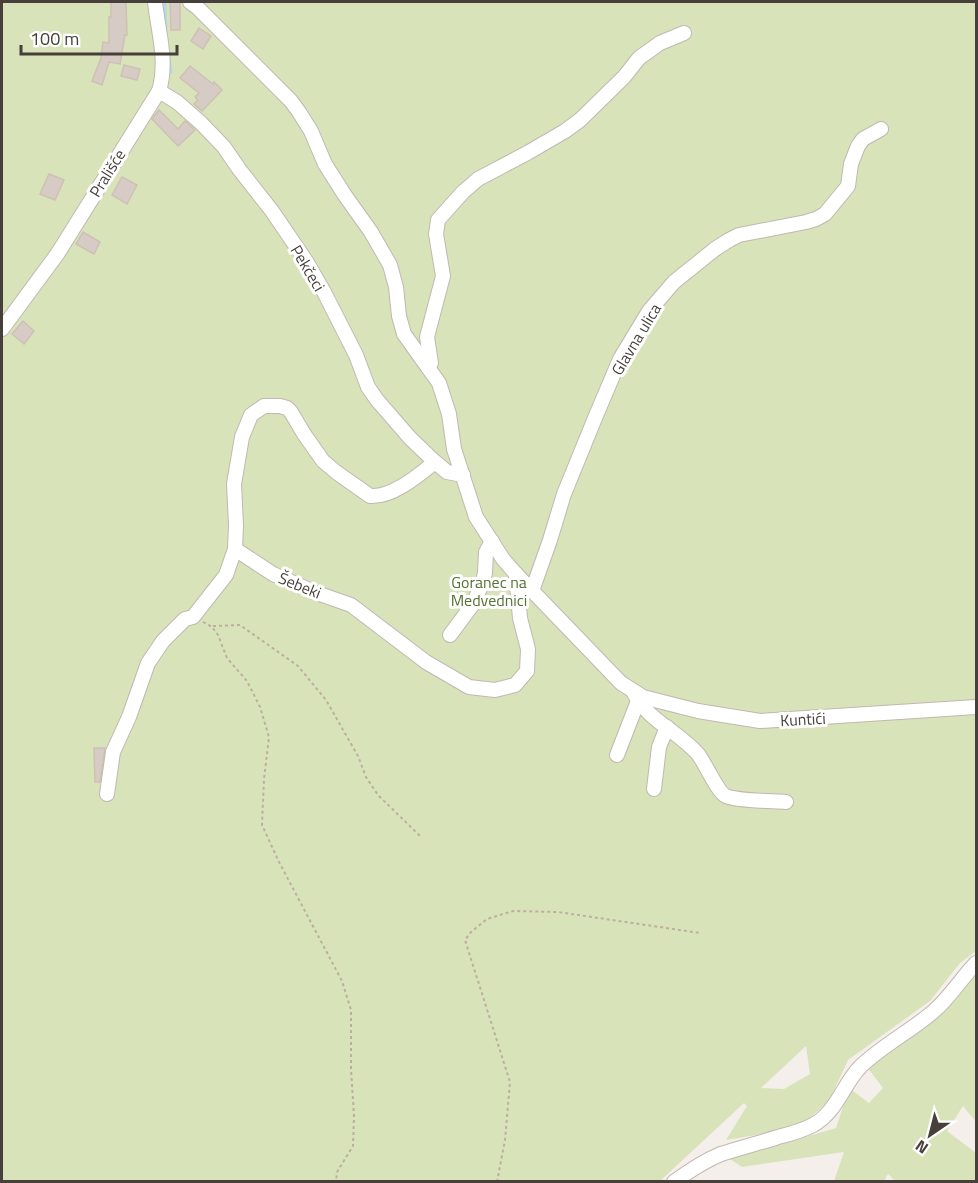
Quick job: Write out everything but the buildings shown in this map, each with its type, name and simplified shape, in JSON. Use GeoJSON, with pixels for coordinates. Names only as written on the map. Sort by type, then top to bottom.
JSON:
{"type":"FeatureCollection","features":[{"type":"Feature","properties":{"kind":"street","name":"Prališće"},"geometry":{"type":"LineString","coordinates":[[2,329],[58,253],[159,91],[163,56],[155,2]]}},
{"type":"Feature","properties":{"kind":"street"},"geometry":{"type":"LineString","coordinates":[[189,2],[198,8],[286,95],[299,112],[311,131],[325,164],[390,265],[396,287],[399,316],[405,334],[439,383],[449,414],[454,449],[476,517],[503,559],[516,574]]}},
{"type":"Feature","properties":{"kind":"street"},"geometry":{"type":"LineString","coordinates":[[428,367],[431,363],[427,337],[443,276],[436,234],[438,220],[478,179],[580,120],[624,77],[639,58],[660,43],[684,33]]}},
{"type":"Feature","properties":{"kind":"street","name":"Pekčeci"},"geometry":{"type":"LineString","coordinates":[[159,91],[177,102],[224,147],[272,211],[324,292],[356,355],[368,387],[377,400],[410,438],[435,462],[447,472],[462,475]]}},
{"type":"Feature","properties":{"kind":"street","name":"Glavna ulica"},"geometry":{"type":"LineString","coordinates":[[532,591],[564,494],[595,418],[620,359],[649,311],[674,282],[729,240],[739,235],[806,222],[825,214],[848,186],[851,164],[858,146],[863,139],[881,129]]}},
{"type":"Feature","properties":{"kind":"street"},"geometry":{"type":"LineString","coordinates":[[107,795],[113,752],[129,717],[148,663],[170,633],[184,619],[193,617],[226,575],[235,549],[234,484],[242,437],[251,415],[264,406],[287,408],[323,461],[370,496],[386,495],[435,462]]}},
{"type":"Feature","properties":{"kind":"street"},"geometry":{"type":"LineString","coordinates":[[450,635],[473,604],[482,584],[486,552],[492,541]]}},
{"type":"Feature","properties":{"kind":"street","name":"Šebeki"},"geometry":{"type":"LineString","coordinates":[[235,549],[273,574],[351,605],[426,662],[469,687],[495,690],[515,685],[527,671],[528,649],[520,618],[516,574]]}},
{"type":"Feature","properties":{"kind":"street","name":"Kuntići"},"geometry":{"type":"LineString","coordinates":[[516,574],[621,683],[698,754],[722,794],[733,799],[786,802]]}},
{"type":"Feature","properties":{"kind":"street"},"geometry":{"type":"LineString","coordinates":[[617,755],[636,696]]}},
{"type":"Feature","properties":{"kind":"street","name":"Kuntići"},"geometry":{"type":"LineString","coordinates":[[636,696],[698,711],[760,722],[976,707]]}},
{"type":"Feature","properties":{"kind":"street"},"geometry":{"type":"LineString","coordinates":[[654,789],[659,747],[667,727]]}},
{"type":"Feature","properties":{"kind":"street"},"geometry":{"type":"LineString","coordinates":[[674,1182],[700,1164],[720,1155],[797,1132],[824,1118],[862,1065],[935,1010],[976,963]]}},
{"type":"Feature","properties":{"kind":"path"},"geometry":{"type":"LineString","coordinates":[[193,617],[212,627],[218,635],[227,658],[247,681],[260,707],[269,737],[262,825],[342,981],[351,1010],[353,1146],[337,1172],[336,1182]]}},
{"type":"Feature","properties":{"kind":"path"},"geometry":{"type":"LineString","coordinates":[[212,627],[240,625],[297,666],[326,700],[358,756],[366,777],[378,795],[420,836]]}},
{"type":"Feature","properties":{"kind":"path"},"geometry":{"type":"LineString","coordinates":[[497,1182],[505,1140],[510,1082],[465,940],[471,932],[487,919],[513,912],[558,912],[700,933]]}},
{"type":"Feature","properties":{"kind":"green space","name":"Goranec na Medvednici"},"geometry":{"type":"Polygon","coordinates":[[[2,2],[976,2],[976,951],[960,963],[930,1001],[848,1060],[829,1101],[798,1128],[726,1140],[747,1106],[744,1103],[660,1181],[2,1182],[2,2]],[[806,1046],[761,1088],[784,1089],[810,1074],[806,1046]]]}},
{"type":"Feature","properties":{"kind":"green space"},"geometry":{"type":"Polygon","coordinates":[[[976,966],[976,1122],[963,1106],[947,1131],[976,1153],[976,1181],[895,1181],[888,1174],[884,1181],[834,1181],[844,1152],[742,1167],[730,1159],[836,1128],[849,1088],[869,1103],[883,1088],[864,1063],[976,966]]]}},
{"type":"Feature","properties":{"kind":"waterway"},"geometry":{"type":"LineString","coordinates":[[165,2],[166,34]]}},
{"type":"Feature","properties":{"kind":"waterway"},"geometry":{"type":"LineString","coordinates":[[169,59],[171,72]]}}]}
